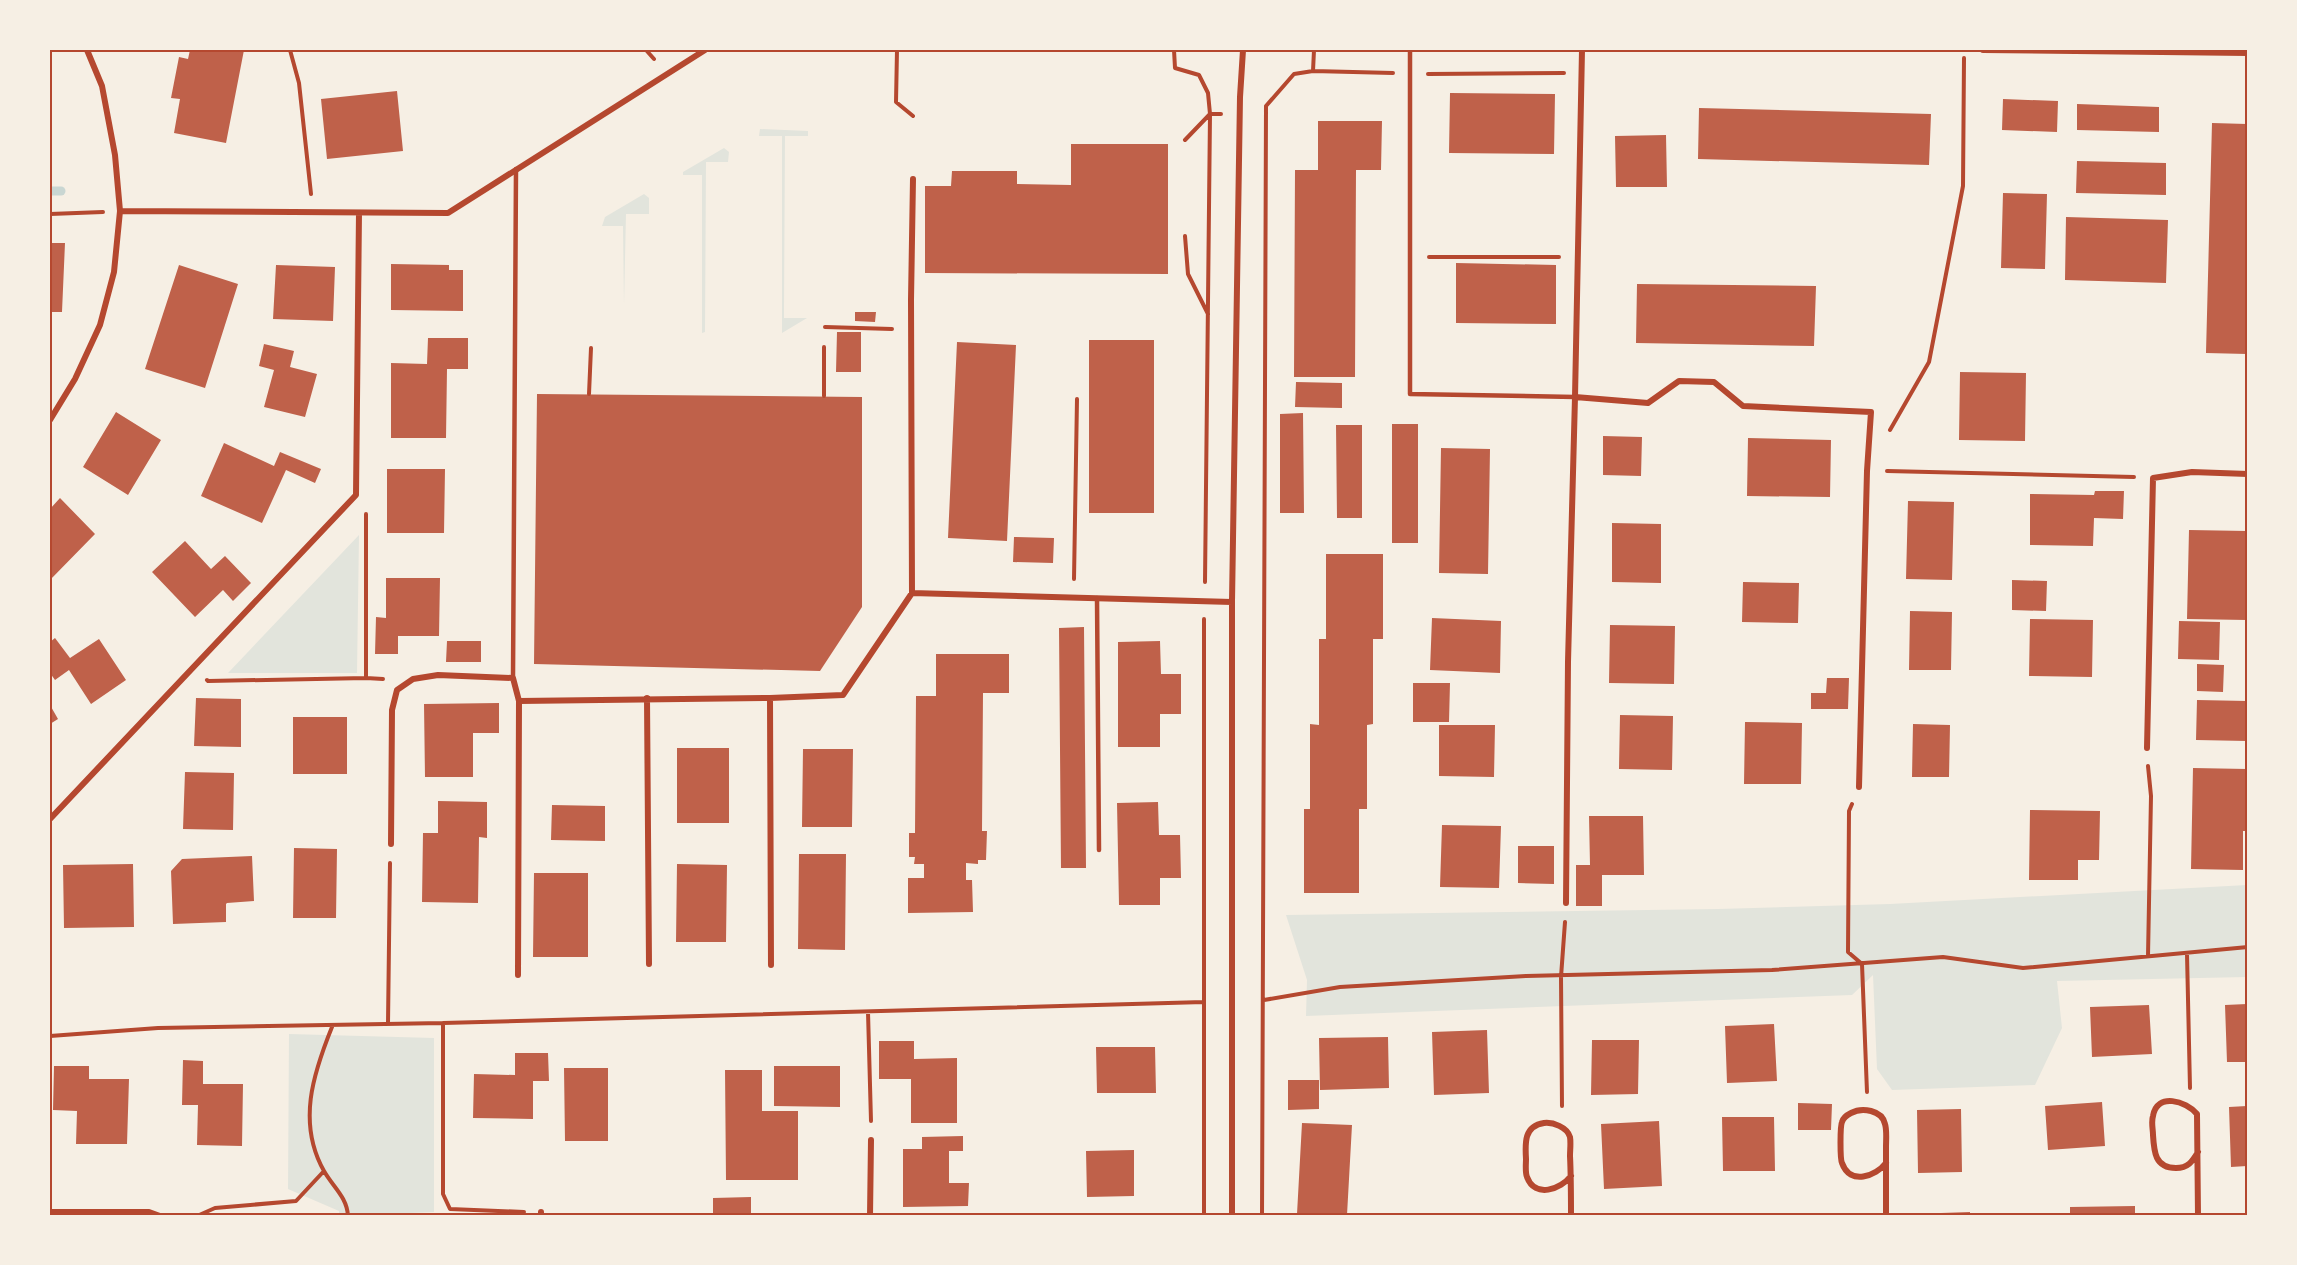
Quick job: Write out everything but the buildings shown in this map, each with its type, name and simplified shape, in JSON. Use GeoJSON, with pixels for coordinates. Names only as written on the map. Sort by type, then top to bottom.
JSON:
{"type":"FeatureCollection","features":[{"type":"Feature","properties":{"kind":"street"},"geometry":{"type":"LineString","coordinates":[[50,420],[75,379],[100,325],[114,272],[120,211],[115,155],[102,86],[87,50]]}},
{"type":"Feature","properties":{"kind":"street"},"geometry":{"type":"LineString","coordinates":[[120,211],[448,213],[705,50]]}},
{"type":"Feature","properties":{"kind":"street"},"geometry":{"type":"LineString","coordinates":[[1232,1215],[1232,602],[1240,97],[1243,50]]}},
{"type":"Feature","properties":{"kind":"street"},"geometry":{"type":"LineString","coordinates":[[1566,903],[1568,662],[1582,50]]}},
{"type":"Feature","properties":{"kind":"street"},"geometry":{"type":"LineString","coordinates":[[1983,50],[2169,50],[2247,53]]}},
{"type":"Feature","properties":{"kind":"street"},"geometry":{"type":"LineString","coordinates":[[519,701],[843,695],[912,593],[913,179]]}},
{"type":"Feature","properties":{"kind":"street"},"geometry":{"type":"LineString","coordinates":[[50,819],[356,495],[359,213]]}},
{"type":"Feature","properties":{"kind":"street"},"geometry":{"type":"LineString","coordinates":[[1575,397],[1648,403],[1679,381],[1714,382],[1743,406],[1871,412],[1867,471],[1859,787]]}},
{"type":"Feature","properties":{"kind":"street"},"geometry":{"type":"LineString","coordinates":[[2147,748],[2153,477],[2192,472],[2247,474]]}},
{"type":"Feature","properties":{"kind":"street"},"geometry":{"type":"LineString","coordinates":[[912,593],[1232,602]]}},
{"type":"Feature","properties":{"kind":"street"},"geometry":{"type":"LineString","coordinates":[[391,844],[392,710],[397,690],[413,678],[438,675],[513,678],[519,701],[518,975]]}},
{"type":"Feature","properties":{"kind":"street"},"geometry":{"type":"LineString","coordinates":[[647,698],[649,964]]}},
{"type":"Feature","properties":{"kind":"street"},"geometry":{"type":"LineString","coordinates":[[770,698],[771,965]]}},
{"type":"Feature","properties":{"kind":"street"},"geometry":{"type":"LineString","coordinates":[[2198,1152],[2192,1163],[2182,1168],[2171,1168],[2161,1163],[2154,1155],[2152,1115],[2159,1106],[2169,1101],[2180,1101],[2190,1105],[2198,1114],[2198,1152],[2198,1215]]}},
{"type":"Feature","properties":{"kind":"street"},"geometry":{"type":"LineString","coordinates":[[1886,1163],[1880,1171],[1870,1176],[1859,1177],[1849,1172],[1842,1163],[1841,1124],[1848,1114],[1868,1109],[1878,1114],[1885,1122],[1886,1163],[1887,1215]]}},
{"type":"Feature","properties":{"kind":"street"},"geometry":{"type":"LineString","coordinates":[[1571,1176],[1564,1185],[1554,1190],[1543,1190],[1533,1186],[1527,1177],[1525,1137],[1532,1128],[1542,1123],[1552,1123],[1563,1128],[1570,1136],[1571,1176],[1571,1215]]}},
{"type":"Feature","properties":{"kind":"street"},"geometry":{"type":"LineString","coordinates":[[870,1215],[871,1140]]}},
{"type":"Feature","properties":{"kind":"street"},"geometry":{"type":"LineString","coordinates":[[50,1212],[149,1212],[160,1215]]}},
{"type":"Feature","properties":{"kind":"lane"},"geometry":{"type":"LineString","coordinates":[[1410,50],[1410,394],[1575,397]]}},
{"type":"Feature","properties":{"kind":"lane"},"geometry":{"type":"LineString","coordinates":[[513,678],[516,169]]}},
{"type":"Feature","properties":{"kind":"lane"},"geometry":{"type":"LineString","coordinates":[[1096,598],[1099,850]]}},
{"type":"Feature","properties":{"kind":"path"},"geometry":{"type":"LineString","coordinates":[[290,50],[299,83],[313,213]]}},
{"type":"Feature","properties":{"kind":"path"},"geometry":{"type":"LineString","coordinates":[[897,50],[896,102],[913,116]]}},
{"type":"Feature","properties":{"kind":"path"},"geometry":{"type":"LineString","coordinates":[[1313,71],[1314,50]]}},
{"type":"Feature","properties":{"kind":"path"},"geometry":{"type":"LineString","coordinates":[[1889,431],[1929,362],[1963,186],[1964,50]]}},
{"type":"Feature","properties":{"kind":"path"},"geometry":{"type":"LineString","coordinates":[[1262,1215],[1266,106],[1294,74],[1313,71],[1410,74],[1582,73]]}},
{"type":"Feature","properties":{"kind":"path"},"geometry":{"type":"LineString","coordinates":[[1185,140],[1210,114]]}},
{"type":"Feature","properties":{"kind":"path"},"geometry":{"type":"LineString","coordinates":[[50,214],[120,211]]}},
{"type":"Feature","properties":{"kind":"path"},"geometry":{"type":"LineString","coordinates":[[1185,236],[1188,274],[1208,315]]}},
{"type":"Feature","properties":{"kind":"path"},"geometry":{"type":"LineString","coordinates":[[1410,257],[1578,257]]}},
{"type":"Feature","properties":{"kind":"path"},"geometry":{"type":"LineString","coordinates":[[825,327],[911,330]]}},
{"type":"Feature","properties":{"kind":"path"},"geometry":{"type":"LineString","coordinates":[[824,347],[824,396]]}},
{"type":"Feature","properties":{"kind":"path"},"geometry":{"type":"LineString","coordinates":[[589,394],[591,348]]}},
{"type":"Feature","properties":{"kind":"path"},"geometry":{"type":"LineString","coordinates":[[1074,597],[1077,399]]}},
{"type":"Feature","properties":{"kind":"path"},"geometry":{"type":"LineString","coordinates":[[1867,471],[2153,477]]}},
{"type":"Feature","properties":{"kind":"path"},"geometry":{"type":"LineString","coordinates":[[356,495],[366,510],[366,678]]}},
{"type":"Feature","properties":{"kind":"path"},"geometry":{"type":"LineString","coordinates":[[194,666],[208,681],[366,678],[385,679],[397,690]]}},
{"type":"Feature","properties":{"kind":"path"},"geometry":{"type":"LineString","coordinates":[[2147,748],[2151,796],[2148,956]]}},
{"type":"Feature","properties":{"kind":"path"},"geometry":{"type":"LineString","coordinates":[[1859,787],[1849,811],[1848,952],[1862,964],[1868,1109]]}},
{"type":"Feature","properties":{"kind":"path"},"geometry":{"type":"LineString","coordinates":[[388,1024],[391,844]]}},
{"type":"Feature","properties":{"kind":"path"},"geometry":{"type":"LineString","coordinates":[[1563,1128],[1561,977],[1565,917]]}},
{"type":"Feature","properties":{"kind":"path"},"geometry":{"type":"LineString","coordinates":[[1264,1000],[1340,987],[1526,976],[1561,977],[1772,970],[1943,957],[2023,968],[2247,947]]}},
{"type":"Feature","properties":{"kind":"path"},"geometry":{"type":"LineString","coordinates":[[2187,954],[2190,1105]]}},
{"type":"Feature","properties":{"kind":"path"},"geometry":{"type":"LineString","coordinates":[[50,1036],[158,1028],[332,1027],[1204,1002]]}},
{"type":"Feature","properties":{"kind":"path"},"geometry":{"type":"LineString","coordinates":[[868,1012],[871,1140]]}},
{"type":"Feature","properties":{"kind":"path"},"geometry":{"type":"LineString","coordinates":[[443,1023],[443,1194],[450,1209],[541,1214]]}},
{"type":"Feature","properties":{"kind":"path"},"geometry":{"type":"LineString","coordinates":[[332,1027],[320,1058],[309,1099],[312,1142],[324,1171],[347,1204],[348,1215]]}},
{"type":"Feature","properties":{"kind":"path"},"geometry":{"type":"LineString","coordinates":[[197,1215],[215,1208],[296,1201],[324,1171]]}},
{"type":"Feature","properties":{"kind":"shaded area"},"geometry":{"type":"Polygon","coordinates":[[[760,129],[808,131],[808,136],[785,136],[784,308],[784,318],[807,318],[782,333],[782,136],[759,136],[760,129]]]}},
{"type":"Feature","properties":{"kind":"shaded area"},"geometry":{"type":"Polygon","coordinates":[[[724,148],[729,152],[728,162],[706,162],[705,332],[702,333],[702,175],[683,175],[683,172],[724,148]]]}},
{"type":"Feature","properties":{"kind":"shaded area"},"geometry":{"type":"Polygon","coordinates":[[[644,194],[649,198],[649,214],[626,214],[624,304],[623,226],[602,226],[605,217],[644,194]]]}},
{"type":"Feature","properties":{"kind":"shaded area"},"geometry":{"type":"Polygon","coordinates":[[[359,535],[357,673],[228,673],[359,535]]]}},
{"type":"Feature","properties":{"kind":"shaded area"},"geometry":{"type":"Polygon","coordinates":[[[2247,885],[2247,977],[2057,981],[2062,1028],[2035,1085],[1892,1090],[1877,1069],[1873,975],[1852,995],[1306,1016],[1307,980],[1286,915],[1718,909],[1890,904],[2247,885]]]}},
{"type":"Feature","properties":{"kind":"shaded area"},"geometry":{"type":"Polygon","coordinates":[[[289,1034],[434,1038],[434,1212],[385,1214],[385,1216],[339,1215],[339,1211],[288,1189],[289,1034]]]}},
{"type":"Feature","properties":{"kind":"waterway"},"geometry":{"type":"LineString","coordinates":[[50,191],[61,191]]}}]}
